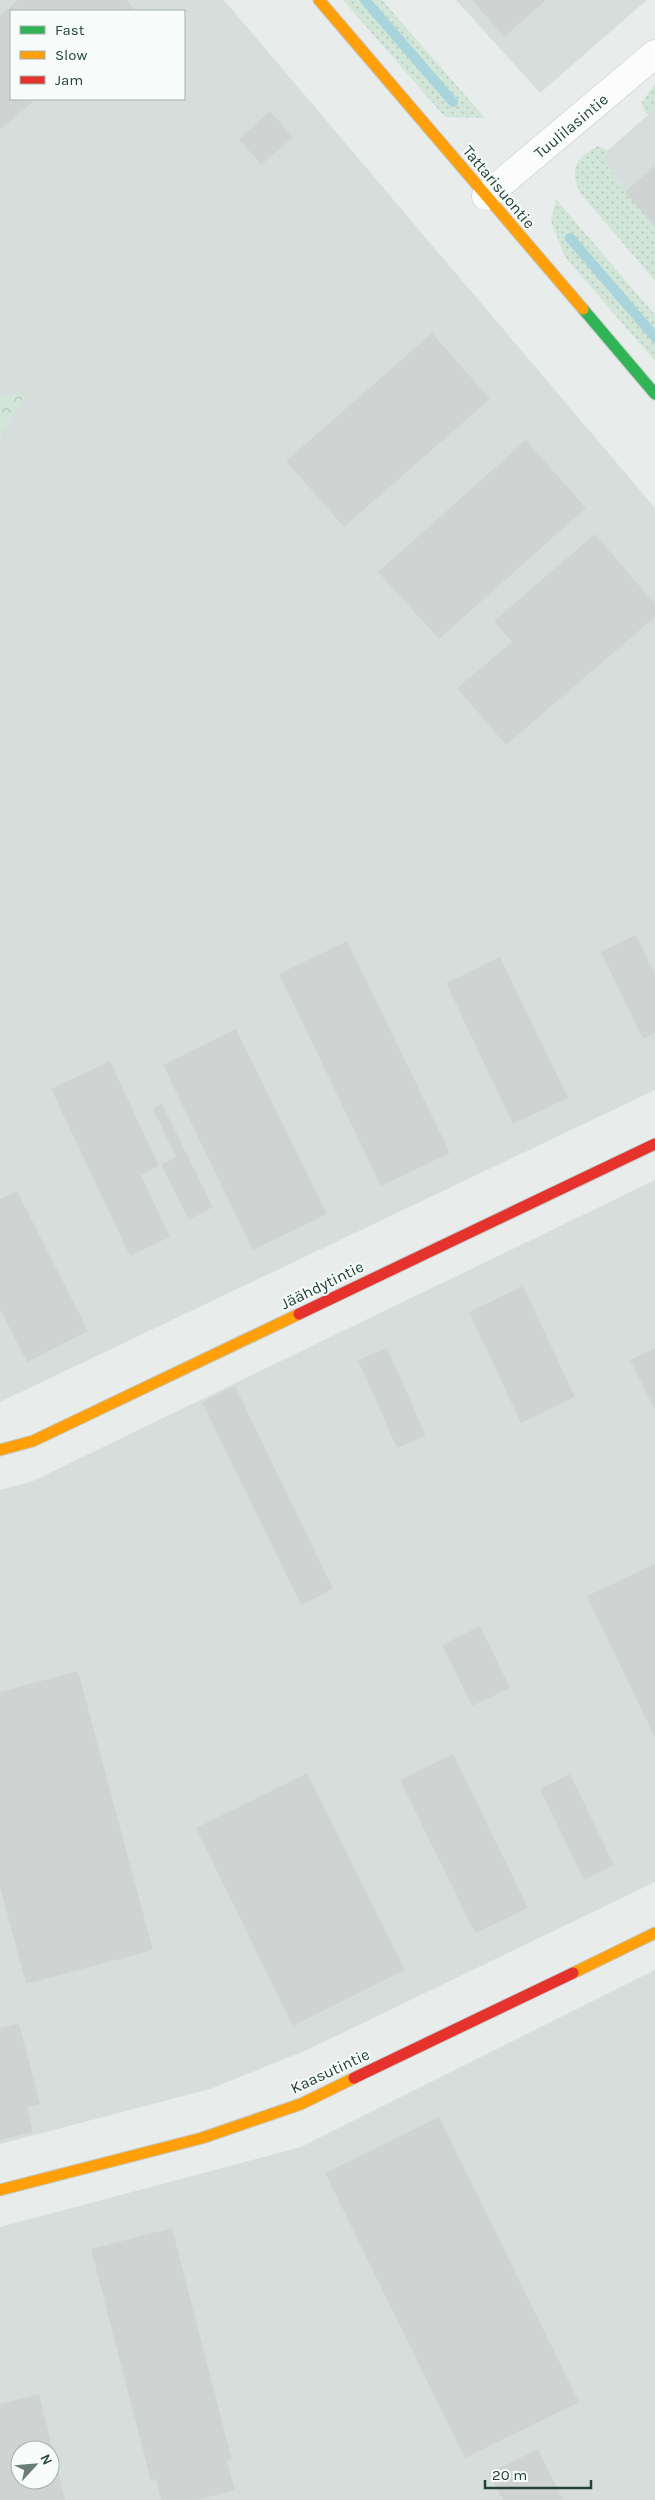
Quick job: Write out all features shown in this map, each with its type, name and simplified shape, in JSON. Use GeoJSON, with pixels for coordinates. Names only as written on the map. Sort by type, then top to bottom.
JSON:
{"type":"FeatureCollection","features":[{"type":"Feature","properties":{"kind":"street","name":"Tattarisuontie"},"geometry":{"type":"LineString","coordinates":[[319,0],[655,394]]}},
{"type":"Feature","properties":{"kind":"street","name":"Tuulilasintie"},"geometry":{"type":"LineString","coordinates":[[486,196],[655,54]]}},
{"type":"Feature","properties":{"kind":"street","name":"Jäähdytintie"},"geometry":{"type":"LineString","coordinates":[[0,1450],[33,1441],[655,1144]]}},
{"type":"Feature","properties":{"kind":"street","name":"Kaasutintie"},"geometry":{"type":"LineString","coordinates":[[0,2190],[202,2138],[301,2104],[655,1933]]}},
{"type":"Feature","properties":{"kind":"shaded area"},"geometry":{"type":"Polygon","coordinates":[[[0,0],[224,0],[655,508],[655,1090],[0,1402],[0,437],[25,395],[0,395],[0,0]]]}},
{"type":"Feature","properties":{"kind":"shaded area"},"geometry":{"type":"Polygon","coordinates":[[[456,0],[647,0],[540,93],[456,0]]]}},
{"type":"Feature","properties":{"kind":"shaded area"},"geometry":{"type":"Polygon","coordinates":[[[655,109],[655,227],[603,161],[608,150],[655,109]]]}},
{"type":"Feature","properties":{"kind":"shaded area"},"geometry":{"type":"Polygon","coordinates":[[[655,1180],[655,1882],[307,2050],[210,2089],[0,2144],[0,1490],[33,1481],[655,1180]]]}},
{"type":"Feature","properties":{"kind":"shaded area"},"geometry":{"type":"Polygon","coordinates":[[[655,1970],[655,2500],[0,2500],[0,2227],[301,2147],[655,1970]]]}},
{"type":"Feature","properties":{"kind":"green space"},"geometry":{"type":"Polygon","coordinates":[[[343,0],[382,0],[485,118],[445,117],[343,0]]]}},
{"type":"Feature","properties":{"kind":"green space"},"geometry":{"type":"Polygon","coordinates":[[[655,84],[655,109],[648,115],[643,109],[642,102],[655,84]]]}},
{"type":"Feature","properties":{"kind":"green space"},"geometry":{"type":"Polygon","coordinates":[[[598,146],[608,150],[603,161],[655,227],[655,281],[580,193],[575,178],[577,165],[584,155],[598,146]]]}},
{"type":"Feature","properties":{"kind":"green space"},"geometry":{"type":"Polygon","coordinates":[[[556,199],[655,315],[655,361],[565,257],[551,221],[556,199]]]}},
{"type":"Feature","properties":{"kind":"green space"},"geometry":{"type":"Polygon","coordinates":[[[0,395],[25,395],[0,437],[0,395]]]}},
{"type":"Feature","properties":{"kind":"building"},"geometry":{"type":"Polygon","coordinates":[[[18,0],[126,0],[135,10],[10,10],[10,100],[35,100],[0,130],[0,15],[18,0]]]}},
{"type":"Feature","properties":{"kind":"building"},"geometry":{"type":"Polygon","coordinates":[[[472,0],[546,0],[504,37],[472,0]]]}},
{"type":"Feature","properties":{"kind":"building"},"geometry":{"type":"Polygon","coordinates":[[[270,111],[293,137],[261,165],[239,139],[270,111]]]}},
{"type":"Feature","properties":{"kind":"building"},"geometry":{"type":"Polygon","coordinates":[[[655,166],[655,227],[625,192],[655,166]]]}},
{"type":"Feature","properties":{"kind":"building"},"geometry":{"type":"Polygon","coordinates":[[[432,333],[490,399],[344,527],[286,461],[432,333]]]}},
{"type":"Feature","properties":{"kind":"building"},"geometry":{"type":"Polygon","coordinates":[[[526,440],[586,508],[439,639],[378,572],[526,440]]]}},
{"type":"Feature","properties":{"kind":"building"},"geometry":{"type":"Polygon","coordinates":[[[595,534],[655,604],[655,617],[506,745],[457,688],[512,642],[494,621],[595,534]]]}},
{"type":"Feature","properties":{"kind":"building"},"geometry":{"type":"Polygon","coordinates":[[[636,935],[655,974],[655,1033],[643,1039],[601,952],[636,935]]]}},
{"type":"Feature","properties":{"kind":"building"},"geometry":{"type":"Polygon","coordinates":[[[347,941],[450,1153],[381,1186],[279,974],[347,941]]]}},
{"type":"Feature","properties":{"kind":"building"},"geometry":{"type":"Polygon","coordinates":[[[500,957],[568,1098],[513,1124],[446,983],[500,957]]]}},
{"type":"Feature","properties":{"kind":"building"},"geometry":{"type":"Polygon","coordinates":[[[236,1029],[327,1214],[253,1250],[163,1065],[236,1029]]]}},
{"type":"Feature","properties":{"kind":"building"},"geometry":{"type":"Polygon","coordinates":[[[110,1061],[159,1166],[141,1175],[170,1237],[130,1256],[51,1089],[110,1061]]]}},
{"type":"Feature","properties":{"kind":"building"},"geometry":{"type":"Polygon","coordinates":[[[162,1104],[213,1207],[189,1220],[161,1165],[176,1157],[153,1109],[162,1104]]]}},
{"type":"Feature","properties":{"kind":"building"},"geometry":{"type":"Polygon","coordinates":[[[17,1191],[88,1331],[27,1362],[0,1309],[0,1199],[17,1191]]]}},
{"type":"Feature","properties":{"kind":"building"},"geometry":{"type":"Polygon","coordinates":[[[523,1286],[575,1397],[521,1423],[469,1312],[523,1286]]]}},
{"type":"Feature","properties":{"kind":"building"},"geometry":{"type":"Polygon","coordinates":[[[387,1348],[426,1436],[397,1448],[358,1360],[387,1348]]]}},
{"type":"Feature","properties":{"kind":"building"},"geometry":{"type":"Polygon","coordinates":[[[655,1348],[655,1410],[630,1360],[655,1348]]]}},
{"type":"Feature","properties":{"kind":"building"},"geometry":{"type":"Polygon","coordinates":[[[235,1386],[333,1589],[301,1605],[202,1402],[235,1386]]]}},
{"type":"Feature","properties":{"kind":"building"},"geometry":{"type":"Polygon","coordinates":[[[655,1564],[655,1738],[587,1596],[655,1564]]]}},
{"type":"Feature","properties":{"kind":"building"},"geometry":{"type":"Polygon","coordinates":[[[480,1626],[510,1688],[472,1706],[442,1645],[480,1626]]]}},
{"type":"Feature","properties":{"kind":"building"},"geometry":{"type":"Polygon","coordinates":[[[78,1671],[153,1950],[26,1984],[0,1887],[0,1692],[78,1671]]]}},
{"type":"Feature","properties":{"kind":"building"},"geometry":{"type":"Polygon","coordinates":[[[453,1754],[528,1908],[475,1933],[400,1780],[453,1754]]]}},
{"type":"Feature","properties":{"kind":"building"},"geometry":{"type":"Polygon","coordinates":[[[307,1773],[405,1970],[293,2026],[196,1828],[307,1773]]]}},
{"type":"Feature","properties":{"kind":"building"},"geometry":{"type":"Polygon","coordinates":[[[570,1774],[614,1865],[584,1880],[540,1789],[570,1774]]]}},
{"type":"Feature","properties":{"kind":"building"},"geometry":{"type":"Polygon","coordinates":[[[19,2023],[40,2104],[27,2107],[33,2132],[0,2140],[0,2028],[19,2023]]]}},
{"type":"Feature","properties":{"kind":"building"},"geometry":{"type":"Polygon","coordinates":[[[439,2117],[579,2402],[465,2458],[325,2173],[439,2117]]]}},
{"type":"Feature","properties":{"kind":"building"},"geometry":{"type":"Polygon","coordinates":[[[172,2228],[232,2460],[227,2461],[235,2490],[198,2500],[161,2500],[156,2479],[151,2481],[91,2249],[172,2228]]]}},
{"type":"Feature","properties":{"kind":"building"},"geometry":{"type":"Polygon","coordinates":[[[39,2394],[50,2440],[10,2440],[10,2490],[60,2490],[60,2480],[65,2500],[0,2500],[0,2404],[39,2394]]]}},
{"type":"Feature","properties":{"kind":"building"},"geometry":{"type":"Polygon","coordinates":[[[538,2449],[563,2500],[503,2500],[489,2473],[538,2449]]]}},
{"type":"Feature","properties":{"kind":"waterway"},"geometry":{"type":"LineString","coordinates":[[365,0],[453,102]]}},
{"type":"Feature","properties":{"kind":"waterway"},"geometry":{"type":"LineString","coordinates":[[570,238],[655,337]]}},
{"type":"Feature","properties":{"kind":"traffic: fast"},"geometry":{"type":"LineString","coordinates":[[583,309],[655,394]]}},
{"type":"Feature","properties":{"kind":"traffic: slow"},"geometry":{"type":"LineString","coordinates":[[319,0],[583,309]]}},
{"type":"Feature","properties":{"kind":"traffic: slow"},"geometry":{"type":"LineString","coordinates":[[0,1450],[33,1441],[299,1314]]}},
{"type":"Feature","properties":{"kind":"traffic: slow"},"geometry":{"type":"LineString","coordinates":[[573,1973],[655,1933]]}},
{"type":"Feature","properties":{"kind":"traffic: slow"},"geometry":{"type":"LineString","coordinates":[[0,2190],[202,2138],[301,2104],[354,2078]]}},
{"type":"Feature","properties":{"kind":"traffic: jam"},"geometry":{"type":"LineString","coordinates":[[299,1314],[655,1144]]}},
{"type":"Feature","properties":{"kind":"traffic: jam"},"geometry":{"type":"LineString","coordinates":[[354,2078],[573,1973]]}}]}
